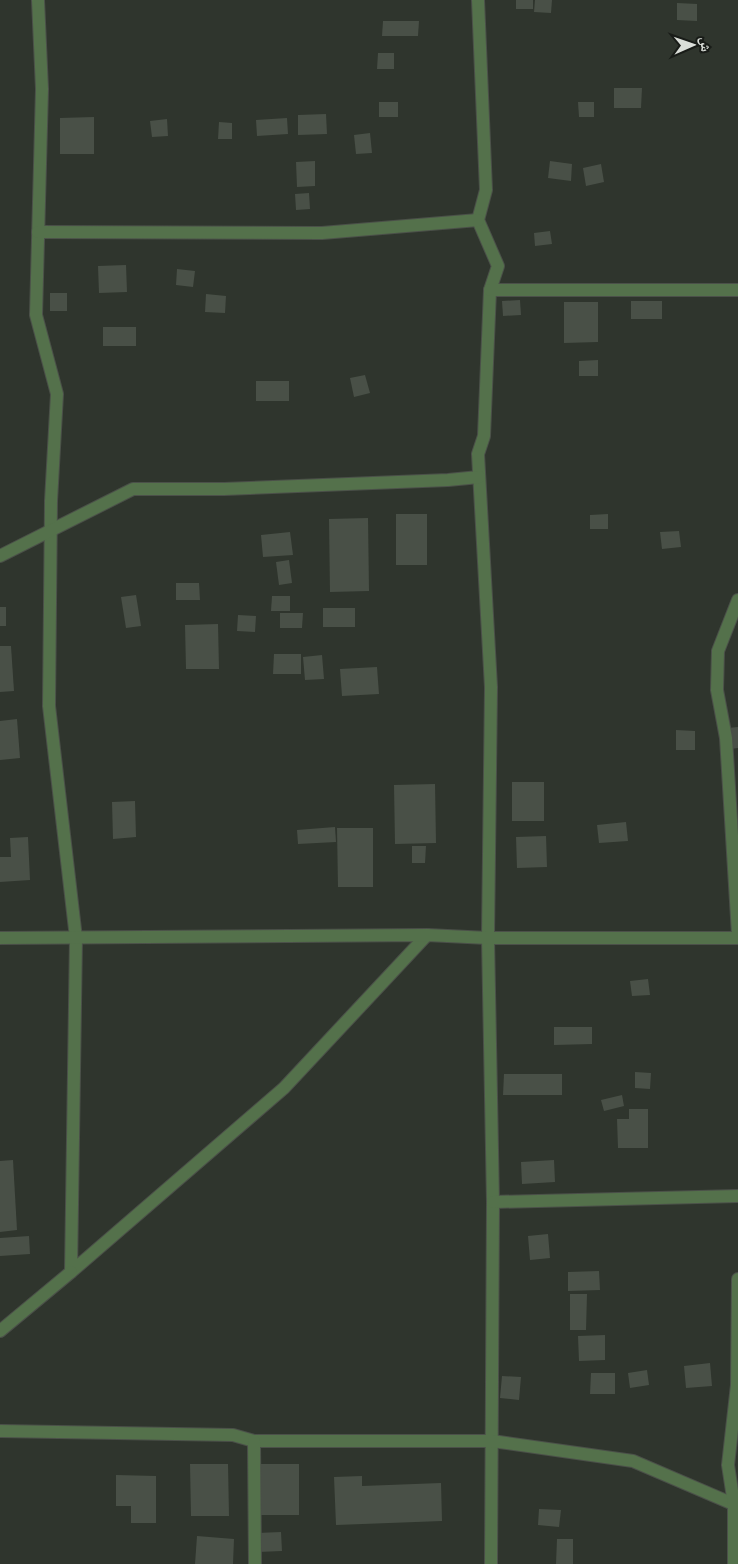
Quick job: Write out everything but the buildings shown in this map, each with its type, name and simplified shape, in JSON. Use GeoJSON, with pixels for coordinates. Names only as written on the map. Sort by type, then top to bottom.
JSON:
{"type":"FeatureCollection","features":[{"type":"Feature","properties":{"kind":"street"},"geometry":{"type":"LineString","coordinates":[[38,0],[42,89],[36,315],[56,394],[51,532],[49,706],[76,938],[71,1272]]}},
{"type":"Feature","properties":{"kind":"street"},"geometry":{"type":"LineString","coordinates":[[478,0],[486,190],[478,220],[498,266],[490,290],[484,436],[478,454],[490,687],[488,938],[493,1202],[490,1564]]}},
{"type":"Feature","properties":{"kind":"street"},"geometry":{"type":"LineString","coordinates":[[38,232],[322,233],[478,220]]}},
{"type":"Feature","properties":{"kind":"street"},"geometry":{"type":"LineString","coordinates":[[490,290],[738,290]]}},
{"type":"Feature","properties":{"kind":"street"},"geometry":{"type":"LineString","coordinates":[[0,556],[51,532],[133,489],[224,490],[479,477]]}},
{"type":"Feature","properties":{"kind":"street"},"geometry":{"type":"LineString","coordinates":[[0,938],[426,935],[488,938],[738,936],[726,738],[717,690],[718,651],[738,600]]}},
{"type":"Feature","properties":{"kind":"street"},"geometry":{"type":"LineString","coordinates":[[0,1331],[284,1088],[426,935]]}},
{"type":"Feature","properties":{"kind":"street"},"geometry":{"type":"LineString","coordinates":[[493,1202],[738,1196]]}},
{"type":"Feature","properties":{"kind":"street"},"geometry":{"type":"LineString","coordinates":[[734,1564],[736,1505],[728,1465],[737,1385],[738,1278]]}},
{"type":"Feature","properties":{"kind":"street"},"geometry":{"type":"LineString","coordinates":[[0,1431],[233,1435],[254,1441],[492,1441],[633,1462],[736,1505]]}},
{"type":"Feature","properties":{"kind":"street"},"geometry":{"type":"LineString","coordinates":[[254,1441],[255,1564]]}}]}
